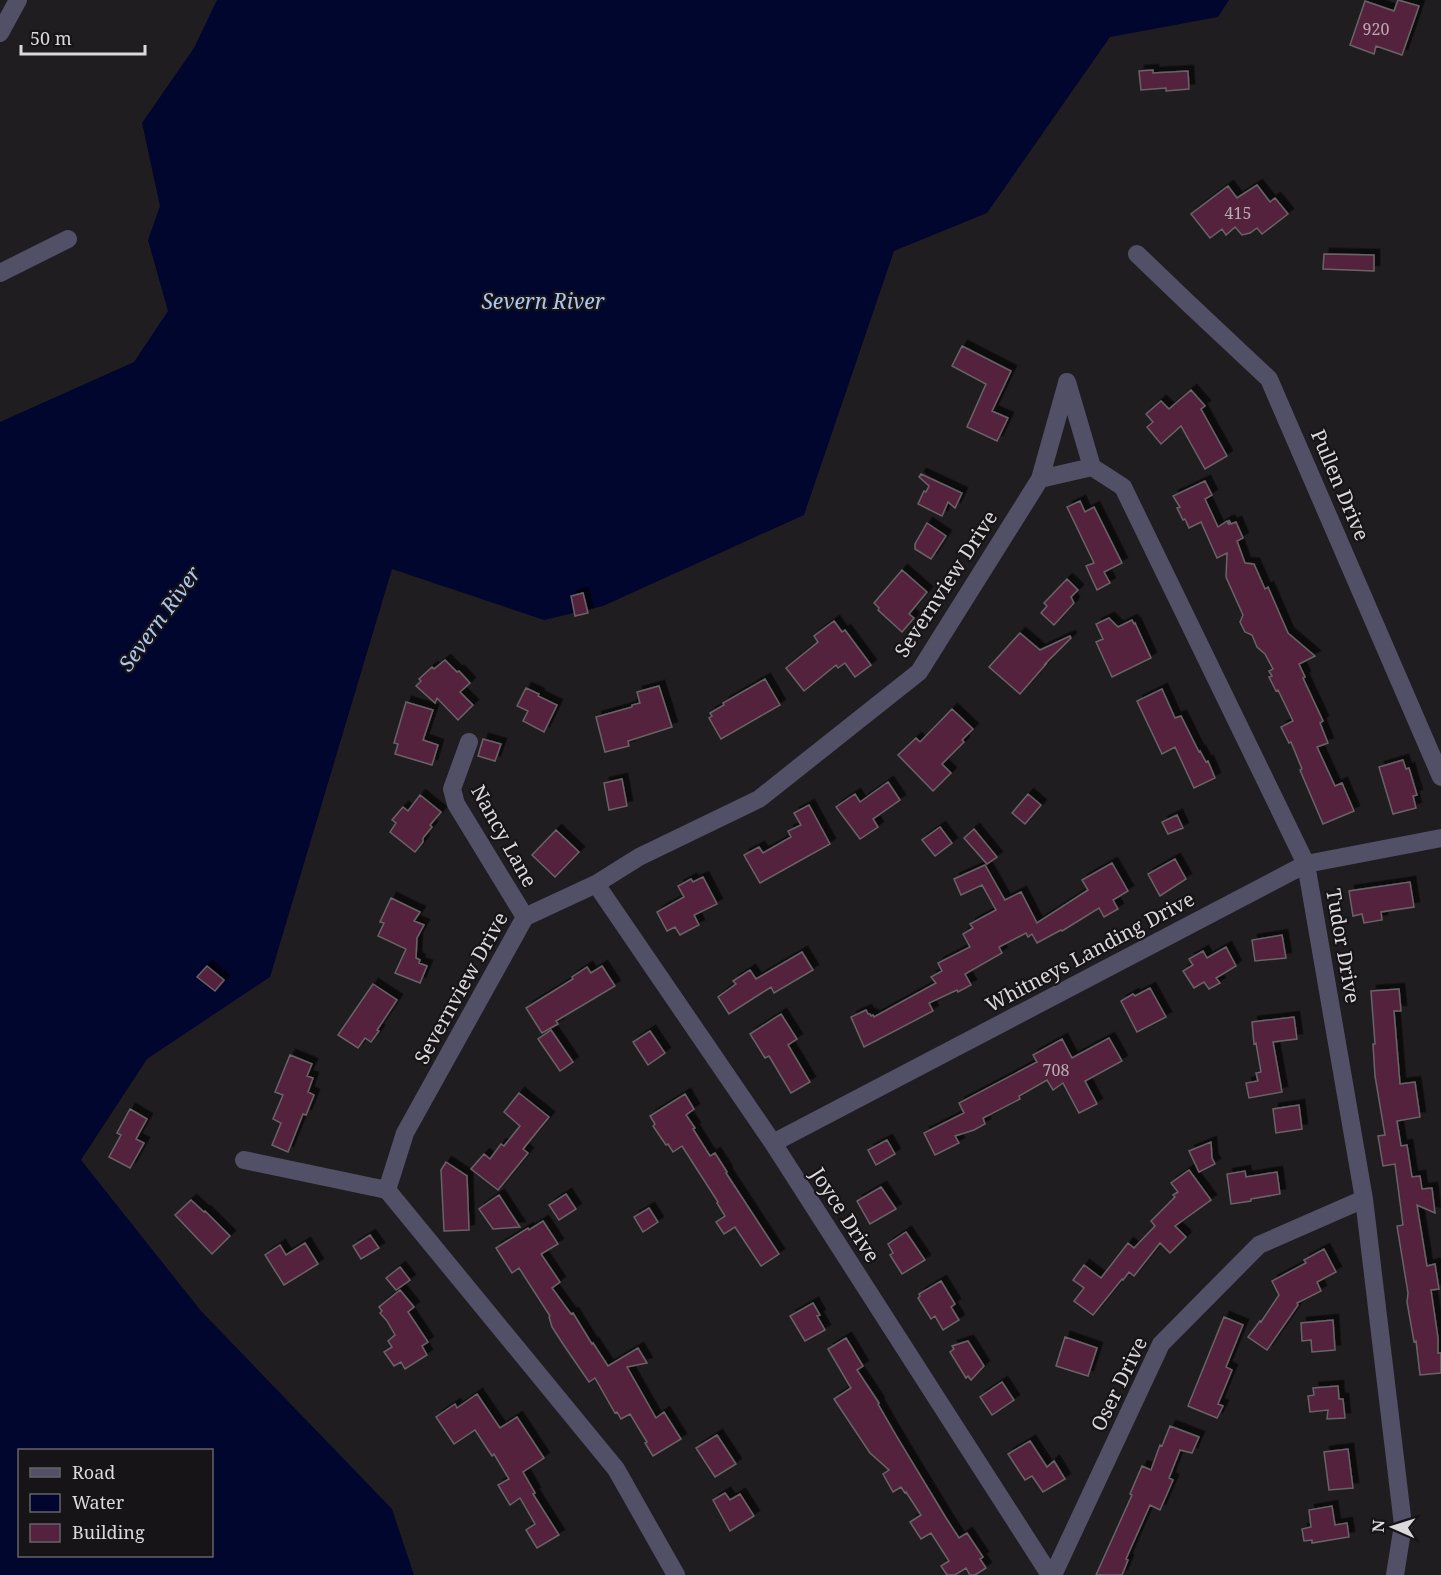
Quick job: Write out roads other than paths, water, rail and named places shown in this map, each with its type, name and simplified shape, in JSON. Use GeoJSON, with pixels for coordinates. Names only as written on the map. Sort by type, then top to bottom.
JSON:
{"type":"FeatureCollection","features":[{"type":"Feature","properties":{"kind":"street"},"geometry":{"type":"LineString","coordinates":[[0,33],[18,0]]}},
{"type":"Feature","properties":{"kind":"street"},"geometry":{"type":"LineString","coordinates":[[0,273],[68,239]]}},
{"type":"Feature","properties":{"kind":"street","name":"Pullen Drive"},"geometry":{"type":"LineString","coordinates":[[1137,254],[1269,379],[1441,777]]}},
{"type":"Feature","properties":{"kind":"street","name":"Severnview Drive"},"geometry":{"type":"LineString","coordinates":[[387,1190],[405,1133],[525,917],[596,884],[639,857],[759,799],[919,672],[1040,479],[1067,382],[1092,466]]}},
{"type":"Feature","properties":{"kind":"street"},"geometry":{"type":"LineString","coordinates":[[1040,479],[1092,466]]}},
{"type":"Feature","properties":{"kind":"street","name":"Tudor Drive"},"geometry":{"type":"LineString","coordinates":[[1092,466],[1123,487],[1306,864],[1364,1199],[1403,1525],[1395,1575]]}},
{"type":"Feature","properties":{"kind":"street","name":"Nancy Lane"},"geometry":{"type":"LineString","coordinates":[[469,742],[452,789],[456,804],[525,917]]}},
{"type":"Feature","properties":{"kind":"street","name":"Whitneys Landing Drive"},"geometry":{"type":"LineString","coordinates":[[772,1143],[1306,864],[1441,838]]}},
{"type":"Feature","properties":{"kind":"street","name":"Joyce Drive"},"geometry":{"type":"LineString","coordinates":[[596,884],[772,1143],[1052,1575]]}},
{"type":"Feature","properties":{"kind":"street"},"geometry":{"type":"LineString","coordinates":[[244,1160],[387,1190],[616,1469],[676,1575]]}},
{"type":"Feature","properties":{"kind":"street","name":"Oser Drive"},"geometry":{"type":"LineString","coordinates":[[1052,1575],[1161,1344],[1260,1245],[1364,1199]]}},
{"type":"Feature","properties":{"kind":"water","name":"Severn River"},"geometry":{"type":"Polygon","coordinates":[[[217,0],[1229,0],[1218,17],[1110,37],[987,213],[894,251],[804,515],[603,606],[544,620],[392,569],[270,977],[147,1059],[81,1160],[201,1311],[392,1509],[414,1575],[0,1575],[0,422],[134,362],[168,311],[148,240],[160,206],[142,123],[194,48],[217,0]]]}}]}
